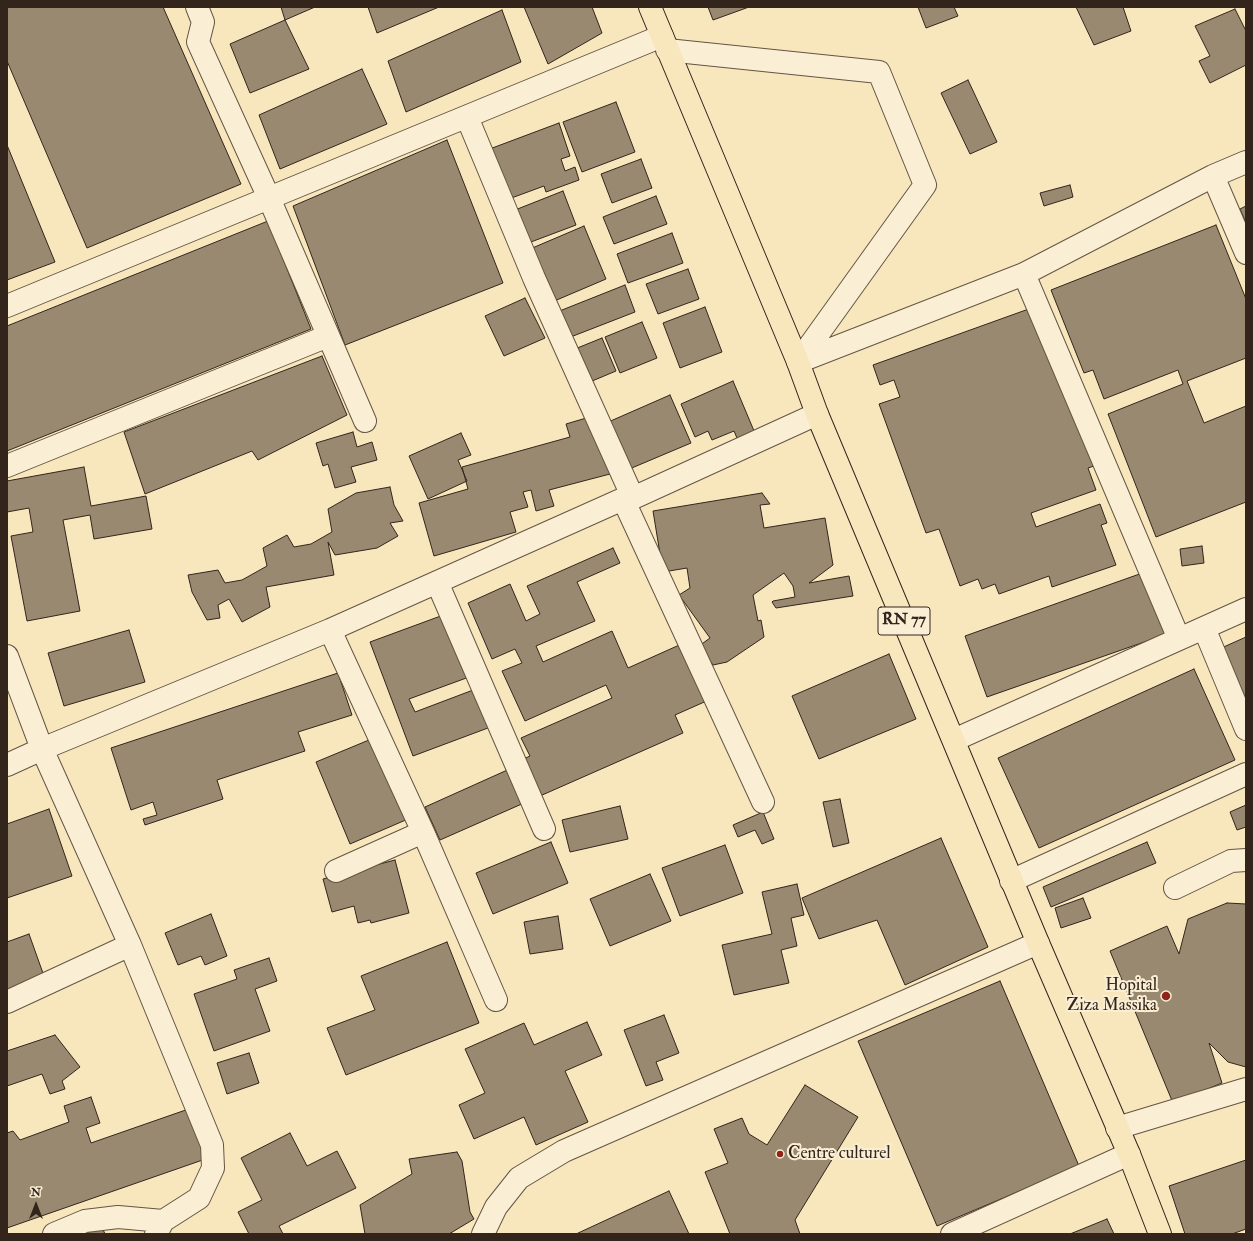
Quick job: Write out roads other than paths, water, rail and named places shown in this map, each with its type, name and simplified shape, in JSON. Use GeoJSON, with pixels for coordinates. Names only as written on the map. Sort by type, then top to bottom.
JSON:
{"type":"FeatureCollection","features":[{"type":"Feature","properties":{"kind":"main road","name":"RN 77"},"geometry":{"type":"LineString","coordinates":[[650,7],[798,362],[817,414],[1012,881],[1129,1154],[1160,1234]]}},
{"type":"Feature","properties":{"kind":"street"},"geometry":{"type":"LineString","coordinates":[[197,7],[202,22],[198,42],[269,198],[365,421]]}},
{"type":"Feature","properties":{"kind":"street"},"geometry":{"type":"LineString","coordinates":[[7,306],[467,117],[665,43],[879,72],[925,185],[798,362]]}},
{"type":"Feature","properties":{"kind":"street"},"geometry":{"type":"LineString","coordinates":[[467,117],[628,499],[763,802]]}},
{"type":"Feature","properties":{"kind":"street"},"geometry":{"type":"LineString","coordinates":[[798,362],[1024,274],[1213,176],[1246,162]]}},
{"type":"Feature","properties":{"kind":"street"},"geometry":{"type":"LineString","coordinates":[[1213,176],[1246,253]]}},
{"type":"Feature","properties":{"kind":"street"},"geometry":{"type":"LineString","coordinates":[[1024,274],[1179,639]]}},
{"type":"Feature","properties":{"kind":"street"},"geometry":{"type":"LineString","coordinates":[[7,466],[328,336]]}},
{"type":"Feature","properties":{"kind":"street"},"geometry":{"type":"LineString","coordinates":[[7,765],[42,749],[330,630],[817,414]]}},
{"type":"Feature","properties":{"kind":"street"},"geometry":{"type":"LineString","coordinates":[[437,582],[544,828]]}},
{"type":"Feature","properties":{"kind":"street"},"geometry":{"type":"LineString","coordinates":[[954,740],[1246,609]]}},
{"type":"Feature","properties":{"kind":"street"},"geometry":{"type":"LineString","coordinates":[[1204,628],[1246,729]]}},
{"type":"Feature","properties":{"kind":"street"},"geometry":{"type":"LineString","coordinates":[[330,630],[422,832],[496,1000]]}},
{"type":"Feature","properties":{"kind":"street"},"geometry":{"type":"LineString","coordinates":[[7,656],[42,749],[130,945],[212,1145],[213,1168],[199,1198],[160,1227],[118,1217],[85,1221],[54,1234]]}},
{"type":"Feature","properties":{"kind":"street"},"geometry":{"type":"LineString","coordinates":[[1012,881],[1246,774]]}},
{"type":"Feature","properties":{"kind":"street"},"geometry":{"type":"LineString","coordinates":[[336,871],[422,832]]}},
{"type":"Feature","properties":{"kind":"street"},"geometry":{"type":"LineString","coordinates":[[1175,888],[1231,861],[1246,860]]}},
{"type":"Feature","properties":{"kind":"street"},"geometry":{"type":"LineString","coordinates":[[483,1234],[496,1207],[519,1178],[564,1151],[1038,943]]}},
{"type":"Feature","properties":{"kind":"street"},"geometry":{"type":"LineString","coordinates":[[7,1002],[130,945]]}},
{"type":"Feature","properties":{"kind":"street"},"geometry":{"type":"LineString","coordinates":[[1117,1128],[1246,1089]]}},
{"type":"Feature","properties":{"kind":"street"},"geometry":{"type":"LineString","coordinates":[[952,1234],[1129,1154]]}},
{"type":"Feature","properties":{"kind":"place","name":"Hopital Ziza Massika"},"geometry":{"type":"Point","coordinates":[1166,996]}},
{"type":"Feature","properties":{"kind":"place","name":"Centre culturel"},"geometry":{"type":"Point","coordinates":[780,1154]}}]}
